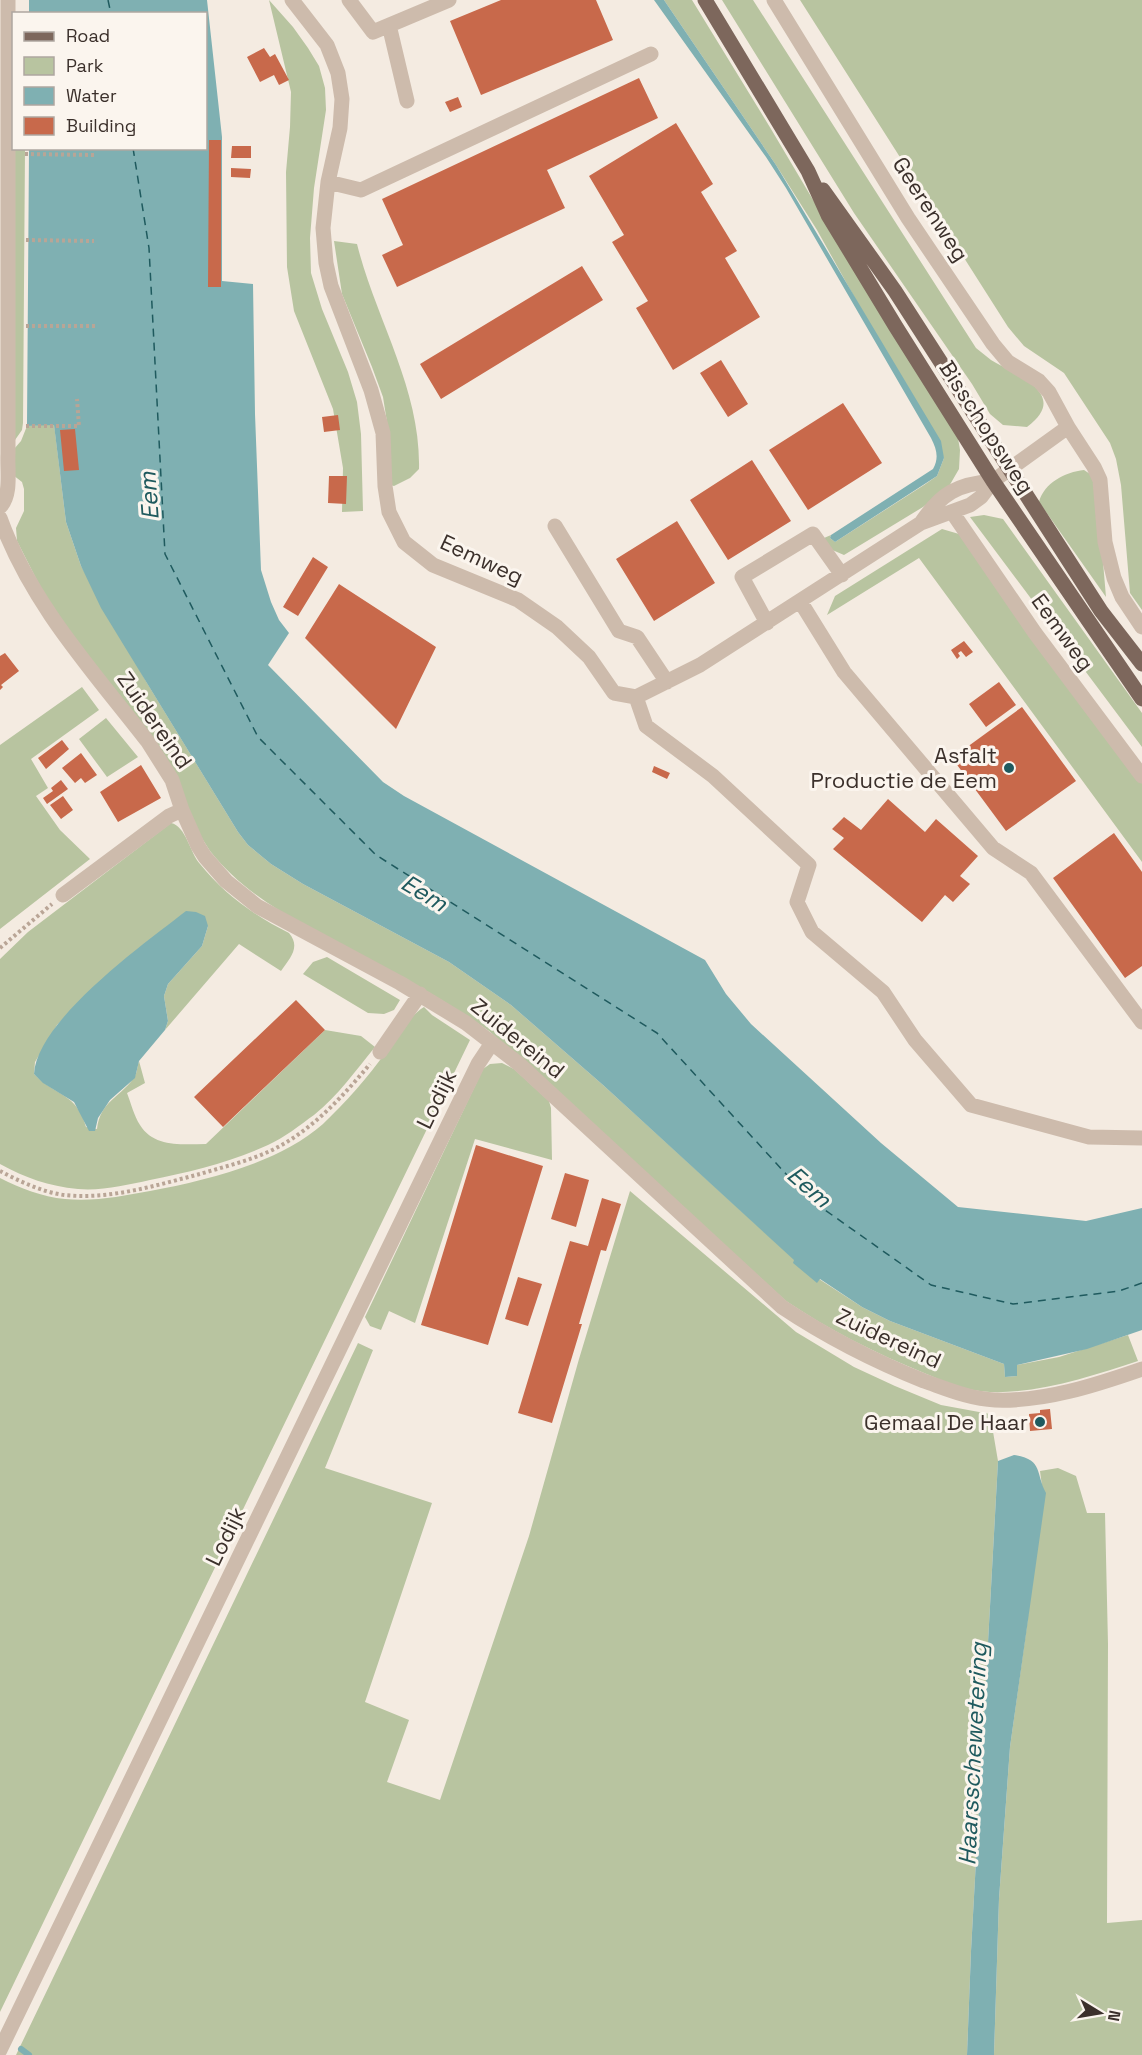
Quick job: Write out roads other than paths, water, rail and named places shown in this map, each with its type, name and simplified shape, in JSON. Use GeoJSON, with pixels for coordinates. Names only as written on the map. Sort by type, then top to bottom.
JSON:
{"type":"FeatureCollection","features":[{"type":"Feature","properties":{"kind":"main road","name":"Bisschopsweg"},"geometry":{"type":"LineString","coordinates":[[705,0],[808,171],[895,291],[1101,611],[1142,664]]}},
{"type":"Feature","properties":{"kind":"main road","name":"Bisschopsweg"},"geometry":{"type":"LineString","coordinates":[[808,171],[828,215],[993,481],[1142,699]]}},
{"type":"Feature","properties":{"kind":"street"},"geometry":{"type":"LineString","coordinates":[[0,507],[7,494],[8,454],[8,0]]}},
{"type":"Feature","properties":{"kind":"street","name":"Eemweg"},"geometry":{"type":"LineString","coordinates":[[292,0],[327,45],[338,73],[342,99],[340,128],[328,182],[323,228],[326,263],[331,286],[371,390],[383,432],[385,486],[389,512],[404,542],[433,565],[526,605],[558,627],[589,657],[614,693],[636,697]]}},
{"type":"Feature","properties":{"kind":"street"},"geometry":{"type":"LineString","coordinates":[[349,0],[373,32],[449,0]]}},
{"type":"Feature","properties":{"kind":"street","name":"Geerenweg"},"geometry":{"type":"LineString","coordinates":[[774,0],[908,218],[993,344],[1008,362],[1044,386],[1068,427]]}},
{"type":"Feature","properties":{"kind":"street"},"geometry":{"type":"LineString","coordinates":[[389,25],[406,101]]}},
{"type":"Feature","properties":{"kind":"street"},"geometry":{"type":"LineString","coordinates":[[328,182],[361,189],[651,54]]}},
{"type":"Feature","properties":{"kind":"street"},"geometry":{"type":"LineString","coordinates":[[1142,627],[1122,597],[1114,578],[1105,542],[1100,480],[1068,427],[993,481],[981,497],[970,505],[921,523],[700,665],[636,697],[646,726],[713,776],[809,865],[797,902],[812,932],[883,992],[915,1040],[970,1105],[1089,1137],[1142,1138]]}},
{"type":"Feature","properties":{"kind":"street"},"geometry":{"type":"LineString","coordinates":[[921,523],[933,505],[947,495],[965,485],[993,481]]}},
{"type":"Feature","properties":{"kind":"street","name":"Eemweg"},"geometry":{"type":"LineString","coordinates":[[952,512],[1035,633],[1142,776]]}},
{"type":"Feature","properties":{"kind":"street","name":"Zuidereind"},"geometry":{"type":"LineString","coordinates":[[0,518],[24,572],[42,603],[75,650],[148,742],[172,780],[182,810],[205,857],[216,871],[257,906],[457,1016],[519,1064],[771,1298],[810,1325],[896,1370],[945,1389],[974,1397],[1016,1400],[1043,1396],[1142,1369]]}},
{"type":"Feature","properties":{"kind":"street"},"geometry":{"type":"LineString","coordinates":[[555,526],[620,631],[637,637],[667,682]]}},
{"type":"Feature","properties":{"kind":"street"},"geometry":{"type":"LineString","coordinates":[[766,623],[742,577],[813,534],[842,575]]}},
{"type":"Feature","properties":{"kind":"street"},"geometry":{"type":"LineString","coordinates":[[800,601],[844,672],[993,848],[1031,873],[1142,1022]]}},
{"type":"Feature","properties":{"kind":"street"},"geometry":{"type":"LineString","coordinates":[[63,895],[169,816],[182,810]]}},
{"type":"Feature","properties":{"kind":"street"},"geometry":{"type":"LineString","coordinates":[[380,1052],[420,994]]}},
{"type":"Feature","properties":{"kind":"street","name":"Lodijk"},"geometry":{"type":"LineString","coordinates":[[0,2050],[478,1064],[492,1043]]}},
{"type":"Feature","properties":{"kind":"water","name":"Eem"},"geometry":{"type":"Polygon","coordinates":[[[29,0],[207,0],[222,137],[222,281],[253,284],[261,570],[279,620],[289,633],[268,665],[383,782],[404,796],[705,960],[726,994],[751,1024],[881,1143],[958,1207],[1086,1221],[1142,1208],[1142,1330],[1087,1349],[1017,1365],[1017,1376],[1005,1377],[1004,1364],[890,1321],[862,1307],[820,1279],[817,1283],[603,1085],[511,1005],[449,962],[303,884],[271,864],[248,845],[101,608],[81,566],[66,522],[54,425],[27,426],[29,150],[207,150],[207,12],[29,12],[29,0]]]}},
{"type":"Feature","properties":{"kind":"water"},"geometry":{"type":"Polygon","coordinates":[[[654,0],[664,0],[776,165],[941,441],[944,458],[937,476],[835,542],[830,538],[831,535],[933,469],[937,458],[935,446],[786,188],[654,0]]]}},
{"type":"Feature","properties":{"kind":"water"},"geometry":{"type":"Polygon","coordinates":[[[186,911],[205,916],[208,926],[202,946],[168,984],[164,996],[168,1021],[165,1030],[139,1061],[135,1078],[110,1100],[98,1118],[95,1131],[89,1131],[74,1102],[43,1083],[34,1074],[40,1053],[53,1030],[96,984],[186,911]]]}},
{"type":"Feature","properties":{"kind":"water"},"geometry":{"type":"Polygon","coordinates":[[[1014,1455],[1024,1457],[1034,1464],[1046,1493],[1010,1747],[999,1899],[994,2055],[967,2055],[998,1461],[1014,1455]]]}},
{"type":"Feature","properties":{"kind":"waterway"},"geometry":{"type":"LineString","coordinates":[[21,2049],[29,2055]]}},
{"type":"Feature","properties":{"kind":"place","name":"Asfalt Productie de Eem"},"geometry":{"type":"Point","coordinates":[1009,768]}},
{"type":"Feature","properties":{"kind":"place","name":"Gemaal De Haar"},"geometry":{"type":"Point","coordinates":[1040,1422]}},
{"type":"Feature","properties":{"kind":"water label","name":"Haarsschewetering"},"geometry":{"type":"Point","coordinates":[973,1754]}}]}
